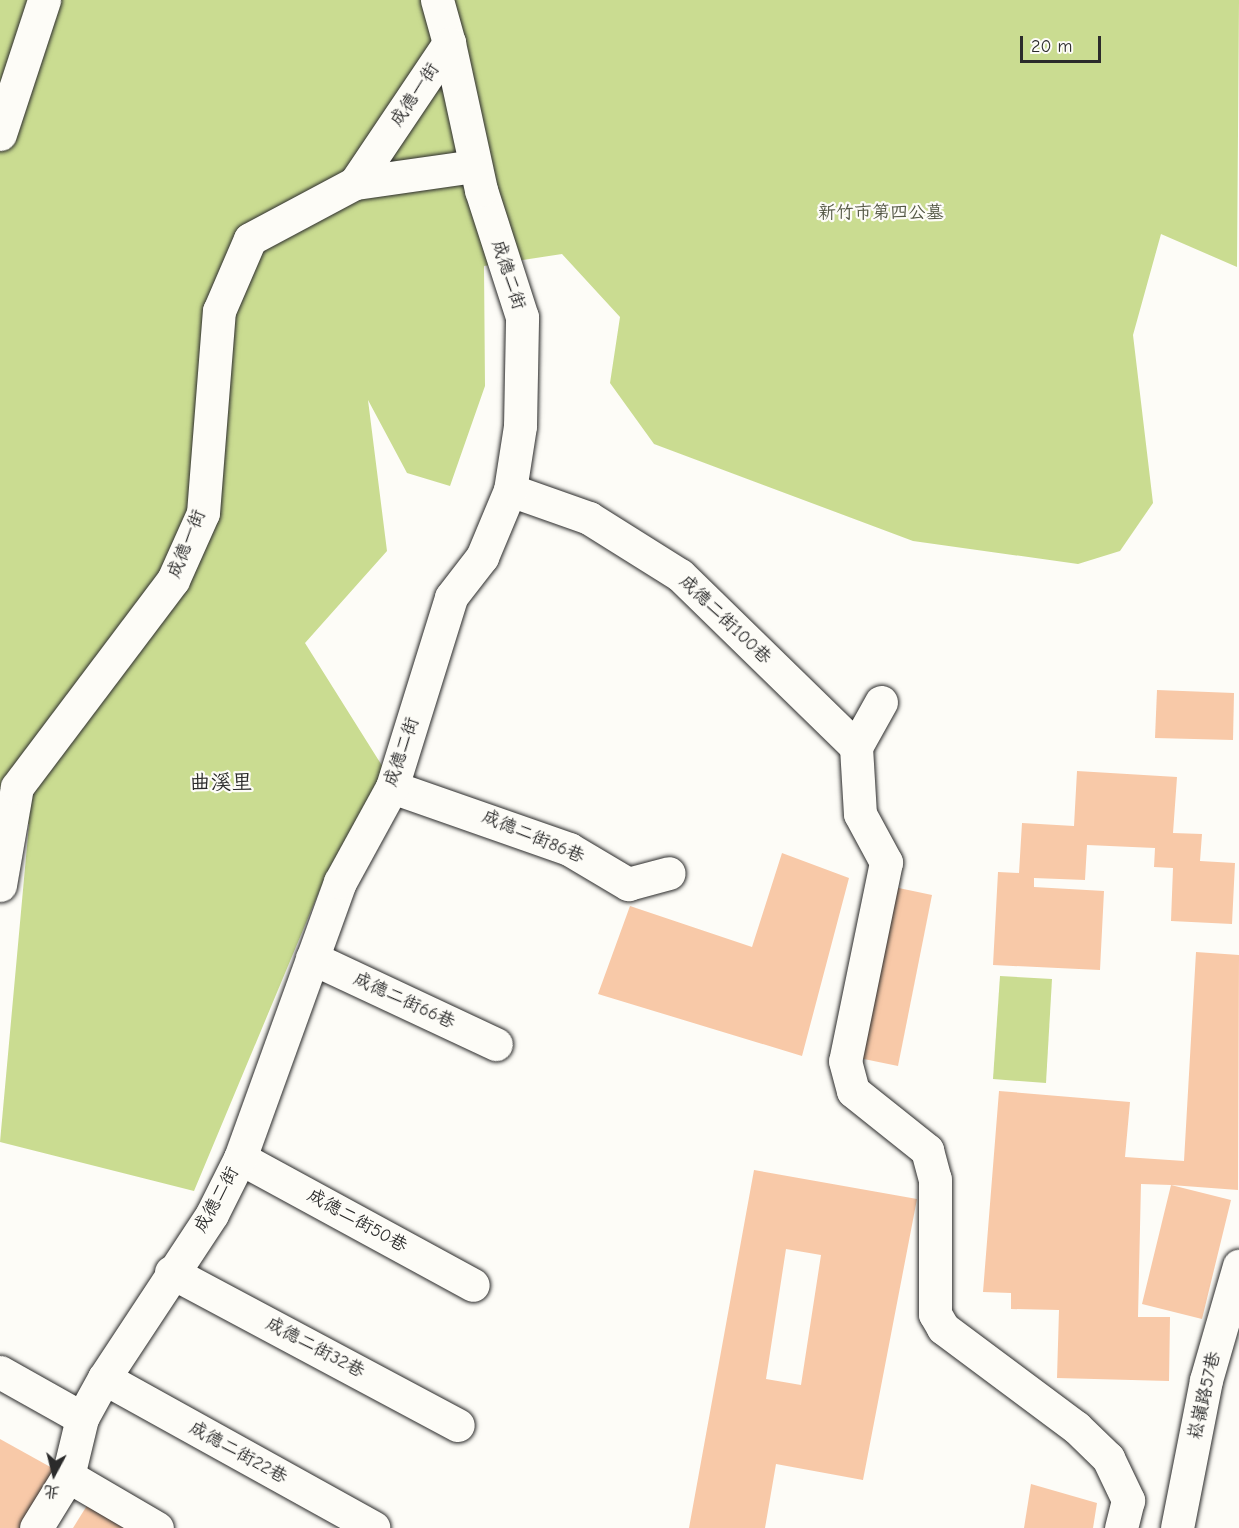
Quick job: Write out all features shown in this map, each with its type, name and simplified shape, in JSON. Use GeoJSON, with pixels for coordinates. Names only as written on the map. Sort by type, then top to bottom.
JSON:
{"type":"FeatureCollection","features":[{"type":"Feature","properties":{"kind":"street"},"geometry":{"type":"LineString","coordinates":[[0,134],[44,0]]}},
{"type":"Feature","properties":{"kind":"street","name":"成德一街"},"geometry":{"type":"LineString","coordinates":[[355,183],[449,43],[437,0]]}},
{"type":"Feature","properties":{"kind":"street","name":"成德二街"},"geometry":{"type":"LineString","coordinates":[[36,1528],[68,1476],[82,1418],[104,1378],[171,1272],[213,1214],[240,1158],[340,882],[392,787],[451,597],[482,557],[510,489],[520,426],[522,317],[474,166],[449,43]]}},
{"type":"Feature","properties":{"kind":"street","name":"成德一街"},"geometry":{"type":"LineString","coordinates":[[0,885],[17,787],[173,580],[203,513],[219,311],[250,239],[355,183],[474,166]]}},
{"type":"Feature","properties":{"kind":"street","name":"成德二街100巷"},"geometry":{"type":"LineString","coordinates":[[510,489],[589,518],[680,575],[856,747]]}},
{"type":"Feature","properties":{"kind":"street"},"geometry":{"type":"LineString","coordinates":[[881,702],[856,747],[860,814],[886,862],[845,1061],[853,1091],[927,1150],[935,1179],[935,1314],[943,1328],[1076,1427],[1108,1458],[1128,1500],[1121,1528]]}},
{"type":"Feature","properties":{"kind":"street","name":"成德二街86巷"},"geometry":{"type":"LineString","coordinates":[[392,787],[569,849],[628,884],[669,873]]}},
{"type":"Feature","properties":{"kind":"street","name":"成德二街66巷"},"geometry":{"type":"LineString","coordinates":[[312,958],[496,1044]]}},
{"type":"Feature","properties":{"kind":"street","name":"成德二街50巷"},"geometry":{"type":"LineString","coordinates":[[240,1158],[473,1285]]}},
{"type":"Feature","properties":{"kind":"street","name":"崧嶺路57巷"},"geometry":{"type":"LineString","coordinates":[[1177,1528],[1206,1380],[1239,1266]]}},
{"type":"Feature","properties":{"kind":"street","name":"成德二街32巷"},"geometry":{"type":"LineString","coordinates":[[171,1272],[458,1425]]}},
{"type":"Feature","properties":{"kind":"street"},"geometry":{"type":"LineString","coordinates":[[0,1372],[82,1418]]}},
{"type":"Feature","properties":{"kind":"street","name":"成德二街22巷"},"geometry":{"type":"LineString","coordinates":[[104,1378],[373,1527]]}},
{"type":"Feature","properties":{"kind":"street"},"geometry":{"type":"LineString","coordinates":[[68,1476],[157,1528]]}},
{"type":"Feature","properties":{"kind":"green space","name":"新竹市第四公墓"},"geometry":{"type":"Polygon","coordinates":[[[0,0],[1239,0],[1237,267],[1161,234],[1133,335],[1153,503],[1120,551],[1078,564],[913,541],[654,444],[610,383],[620,317],[562,254],[484,266],[485,386],[450,486],[407,473],[368,400],[387,551],[305,643],[386,772],[321,887],[194,1191],[0,1142],[29,824],[0,818],[0,0]]]}},
{"type":"Feature","properties":{"kind":"green space"},"geometry":{"type":"Polygon","coordinates":[[[1000,976],[1052,979],[1046,1083],[993,1079],[1000,976]]]}},
{"type":"Feature","properties":{"kind":"building"},"geometry":{"type":"Polygon","coordinates":[[[1157,690],[1234,693],[1233,740],[1155,738],[1157,690]]]}},
{"type":"Feature","properties":{"kind":"building"},"geometry":{"type":"Polygon","coordinates":[[[1077,771],[1177,777],[1173,833],[1202,834],[1200,861],[1235,863],[1232,924],[1171,921],[1173,868],[1154,867],[1155,848],[1087,845],[1085,880],[1034,878],[1034,887],[1104,891],[1100,970],[993,965],[998,872],[1019,873],[1022,823],[1074,826],[1077,771]]]}},
{"type":"Feature","properties":{"kind":"building"},"geometry":{"type":"Polygon","coordinates":[[[782,853],[849,878],[802,1056],[598,994],[630,906],[752,947],[782,853]]]}},
{"type":"Feature","properties":{"kind":"building"},"geometry":{"type":"Polygon","coordinates":[[[894,887],[932,895],[898,1066],[859,1058],[894,887]]]}},
{"type":"Feature","properties":{"kind":"building"},"geometry":{"type":"Polygon","coordinates":[[[1196,952],[1239,955],[1238,1190],[1141,1184],[1138,1317],[1170,1317],[1169,1381],[1057,1378],[1059,1310],[1011,1309],[1011,1293],[983,1292],[999,1091],[1130,1102],[1125,1157],[1184,1161],[1196,952]]]}},
{"type":"Feature","properties":{"kind":"building"},"geometry":{"type":"Polygon","coordinates":[[[754,1170],[917,1199],[863,1480],[776,1464],[765,1528],[689,1528],[754,1170]],[[786,1249],[766,1379],[801,1385],[821,1255],[786,1249]]]}},
{"type":"Feature","properties":{"kind":"building"},"geometry":{"type":"Polygon","coordinates":[[[1171,1185],[1231,1200],[1202,1319],[1142,1304],[1171,1185]]]}},
{"type":"Feature","properties":{"kind":"building"},"geometry":{"type":"Polygon","coordinates":[[[0,1439],[54,1469],[20,1528],[0,1528],[0,1439]]]}},
{"type":"Feature","properties":{"kind":"building"},"geometry":{"type":"Polygon","coordinates":[[[1031,1484],[1097,1503],[1093,1528],[1024,1528],[1031,1484]]]}},
{"type":"Feature","properties":{"kind":"building"},"geometry":{"type":"Polygon","coordinates":[[[91,1499],[138,1528],[73,1528],[91,1499]]]}},
{"type":"Feature","properties":{"kind":"district","name":"曲溪里"},"geometry":{"type":"Point","coordinates":[221,782]}}]}
